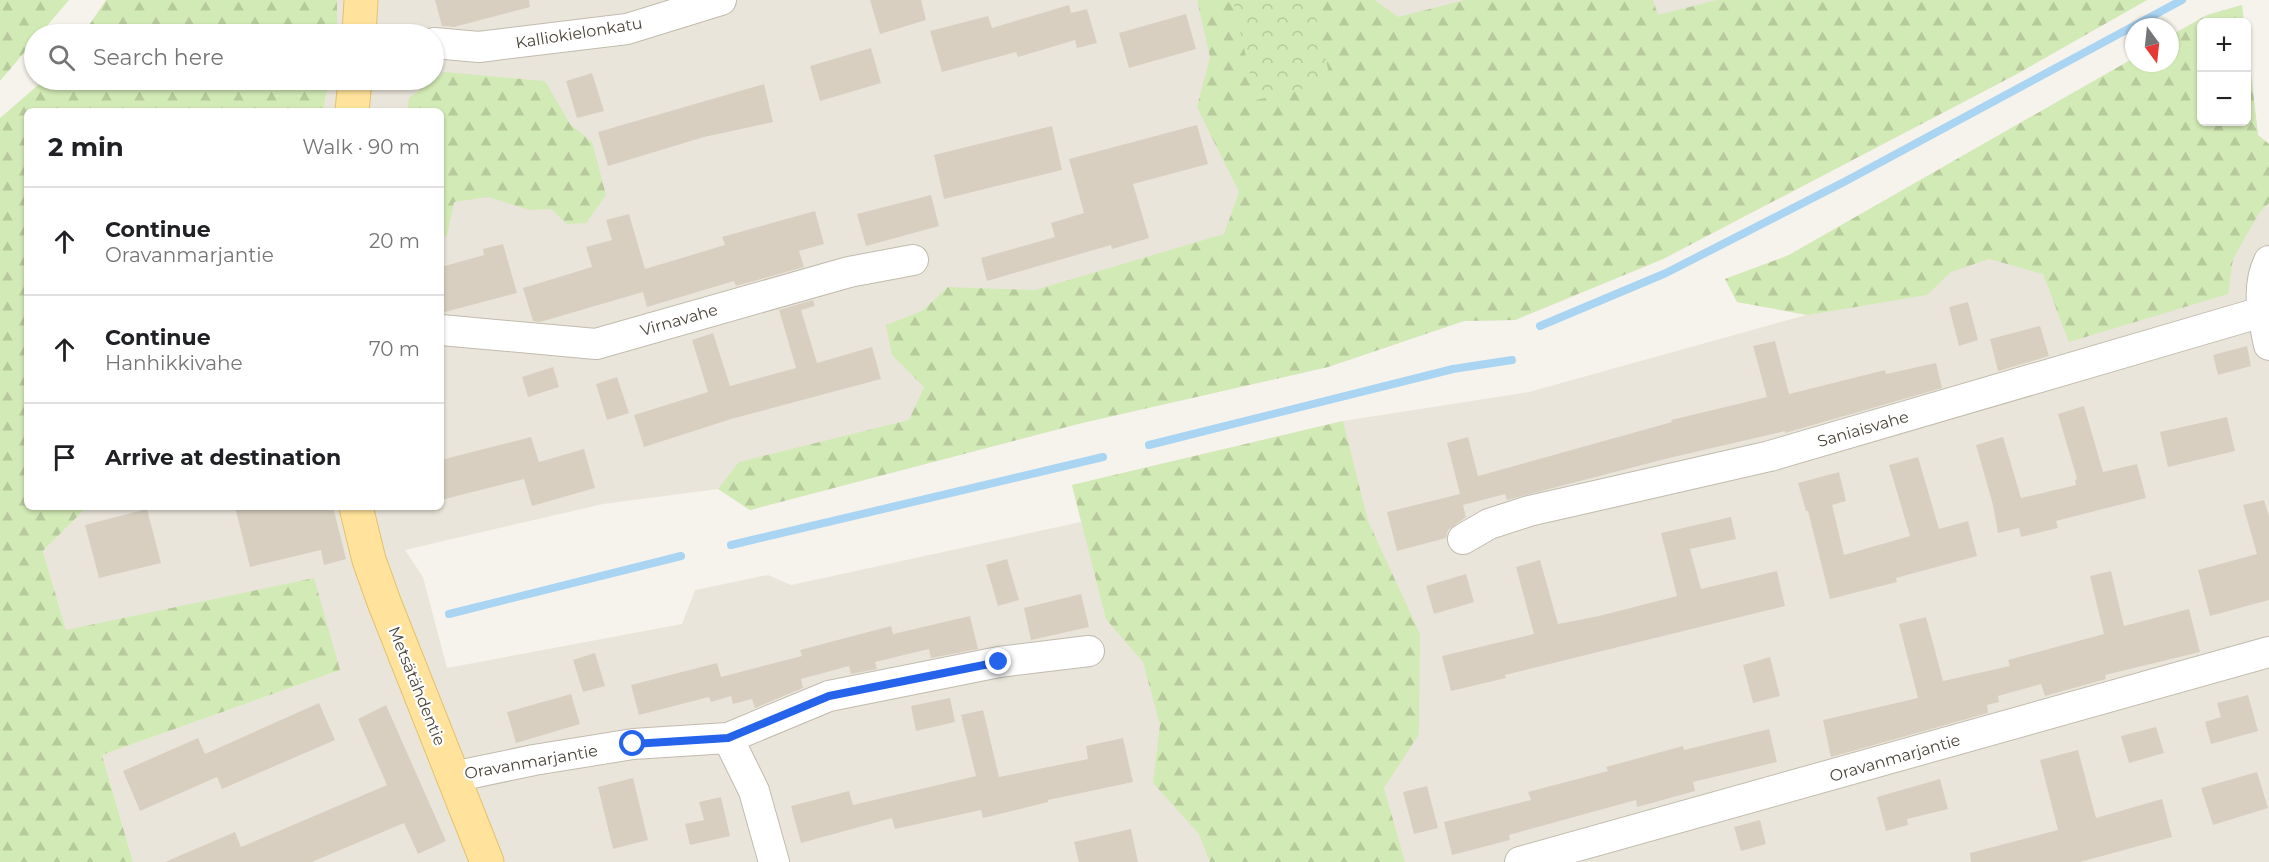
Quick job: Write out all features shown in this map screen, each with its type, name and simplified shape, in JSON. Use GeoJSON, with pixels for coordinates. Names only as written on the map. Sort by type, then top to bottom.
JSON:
{"type":"FeatureCollection","features":[{"type":"Feature","properties":{"kind":"main road"},"geometry":{"type":"LineString","coordinates":[[360,24],[361,0]]}},
{"type":"Feature","properties":{"kind":"main road"},"geometry":{"type":"LineString","coordinates":[[352,108],[354,90]]}},
{"type":"Feature","properties":{"kind":"main road","name":"Metsätähdentie"},"geometry":{"type":"LineString","coordinates":[[357,510],[377,581],[487,862]]}},
{"type":"Feature","properties":{"kind":"street","name":"Kalliokielonkatu"},"geometry":{"type":"LineString","coordinates":[[444,44],[479,48],[627,29],[721,0]]}},
{"type":"Feature","properties":{"kind":"street","name":"Virnavahe"},"geometry":{"type":"LineString","coordinates":[[444,330],[596,344],[849,272],[913,260]]}},
{"type":"Feature","properties":{"kind":"street"},"geometry":{"type":"LineString","coordinates":[[2269,261],[2261,277],[2262,312],[2269,345]]}},
{"type":"Feature","properties":{"kind":"street","name":"Saniaisvahe"},"geometry":{"type":"LineString","coordinates":[[1463,539],[1489,524],[1529,511],[1770,456],[2262,312]]}},
{"type":"Feature","properties":{"kind":"street","name":"Oravanmarjantie"},"geometry":{"type":"LineString","coordinates":[[453,777],[534,760],[633,744],[728,738],[829,696],[999,662],[1089,651]]}},
{"type":"Feature","properties":{"kind":"street","name":"Oravanmarjantie"},"geometry":{"type":"LineString","coordinates":[[1520,862],[2269,652]]}},
{"type":"Feature","properties":{"kind":"street"},"geometry":{"type":"LineString","coordinates":[[728,738],[754,791],[774,862]]}},
{"type":"Feature","properties":{"kind":"shaded area"},"geometry":{"type":"Polygon","coordinates":[[[337,0],[2147,0],[2015,75],[1663,259],[1515,320],[1464,321],[1328,367],[1082,423],[750,510],[718,489],[603,504],[405,550],[423,577],[447,668],[682,624],[695,590],[768,575],[791,585],[1081,522],[1072,485],[1343,421],[1529,392],[1806,315],[1737,302],[1725,279],[1789,255],[2125,63],[2125,72],[2179,72],[2179,31],[2197,21],[2197,126],[2251,126],[2251,74],[2258,135],[2269,144],[2269,862],[133,862],[102,755],[340,670],[66,630],[43,551],[84,510],[444,510],[444,108],[324,108],[327,90],[444,90],[444,24],[337,24],[337,0]]]}},
{"type":"Feature","properties":{"kind":"shaded area"},"geometry":{"type":"Polygon","coordinates":[[[2242,5],[2244,18],[2202,18],[2207,15],[2242,5]]]}},
{"type":"Feature","properties":{"kind":"green space"},"geometry":{"type":"Polygon","coordinates":[[[0,0],[69,0],[49,24],[24,24],[24,53],[0,81],[0,0]]]}},
{"type":"Feature","properties":{"kind":"green space"},"geometry":{"type":"Polygon","coordinates":[[[106,0],[337,0],[337,24],[90,24],[106,0]]]}},
{"type":"Feature","properties":{"kind":"green space"},"geometry":{"type":"Polygon","coordinates":[[[1197,0],[1375,0],[1398,17],[1465,0],[1653,0],[1658,15],[1717,0],[2147,0],[2015,75],[1663,259],[1515,320],[1464,321],[1328,367],[1082,423],[750,510],[718,489],[739,462],[909,420],[924,387],[892,355],[886,325],[922,311],[948,287],[1035,290],[1224,234],[1239,192],[1197,107],[1210,57],[1197,0]]]}},
{"type":"Feature","properties":{"kind":"green space"},"geometry":{"type":"Polygon","coordinates":[[[1233,0],[1312,0],[1331,82],[1256,100],[1233,0]]]}},
{"type":"Feature","properties":{"kind":"green space"},"geometry":{"type":"Polygon","coordinates":[[[2242,5],[2244,18],[2202,18],[2242,5]]]}},
{"type":"Feature","properties":{"kind":"green space"},"geometry":{"type":"Polygon","coordinates":[[[2197,21],[2197,126],[2251,126],[2251,74],[2258,135],[2269,144],[2269,203],[2259,213],[2233,259],[2228,294],[2069,342],[2043,274],[1989,259],[1951,272],[1927,295],[1808,315],[1737,302],[1725,279],[1789,255],[2125,63],[2125,72],[2179,72],[2179,31],[2197,21]]]}},
{"type":"Feature","properties":{"kind":"green space"},"geometry":{"type":"Polygon","coordinates":[[[444,72],[545,81],[570,124],[592,142],[606,195],[586,223],[567,224],[551,209],[530,210],[488,197],[454,202],[447,236],[444,236],[444,108],[407,108],[409,98],[420,90],[444,90],[444,72]]]}},
{"type":"Feature","properties":{"kind":"green space"},"geometry":{"type":"Polygon","coordinates":[[[32,90],[327,90],[324,108],[24,108],[24,510],[84,510],[43,551],[66,630],[314,578],[340,670],[102,755],[133,862],[0,862],[0,118],[32,90]]]}},
{"type":"Feature","properties":{"kind":"green space"},"geometry":{"type":"Polygon","coordinates":[[[1343,421],[1368,521],[1420,634],[1419,734],[1384,788],[1405,862],[1210,862],[1199,834],[1153,783],[1160,725],[1143,662],[1106,619],[1072,485],[1343,421]]]}},
{"type":"Feature","properties":{"kind":"building"},"geometry":{"type":"Polygon","coordinates":[[[435,0],[529,0],[530,7],[454,27],[441,24],[435,0]]]}},
{"type":"Feature","properties":{"kind":"building"},"geometry":{"type":"Polygon","coordinates":[[[870,0],[921,0],[926,20],[880,34],[870,0]]]}},
{"type":"Feature","properties":{"kind":"building"},"geometry":{"type":"Polygon","coordinates":[[[1069,5],[1071,13],[1087,9],[1097,43],[1077,48],[1075,40],[1018,57],[1016,52],[942,72],[930,31],[988,16],[992,28],[1069,5]]]}},
{"type":"Feature","properties":{"kind":"building"},"geometry":{"type":"Polygon","coordinates":[[[1186,14],[1196,49],[1129,68],[1119,33],[1186,14]]]}},
{"type":"Feature","properties":{"kind":"building"},"geometry":{"type":"Polygon","coordinates":[[[871,48],[881,83],[820,101],[810,66],[871,48]]]}},
{"type":"Feature","properties":{"kind":"building"},"geometry":{"type":"Polygon","coordinates":[[[592,73],[604,111],[577,118],[566,81],[592,73]]]}},
{"type":"Feature","properties":{"kind":"building"},"geometry":{"type":"Polygon","coordinates":[[[764,84],[773,122],[704,137],[608,166],[598,132],[764,84]]]}},
{"type":"Feature","properties":{"kind":"building"},"geometry":{"type":"Polygon","coordinates":[[[1197,125],[1208,164],[1133,184],[1149,238],[1112,249],[1111,245],[987,281],[981,258],[1055,237],[1051,223],[1084,213],[1069,159],[1197,125]]]}},
{"type":"Feature","properties":{"kind":"building"},"geometry":{"type":"Polygon","coordinates":[[[1052,126],[1062,170],[944,199],[934,155],[1052,126]]]}},
{"type":"Feature","properties":{"kind":"building"},"geometry":{"type":"Polygon","coordinates":[[[931,195],[939,226],[866,246],[857,214],[931,195]]]}},
{"type":"Feature","properties":{"kind":"building"},"geometry":{"type":"Polygon","coordinates":[[[815,211],[824,244],[799,251],[804,267],[736,286],[734,281],[647,307],[643,292],[540,322],[533,321],[523,288],[592,267],[586,247],[612,240],[606,220],[629,214],[645,269],[725,245],[722,237],[815,211]]]}},
{"type":"Feature","properties":{"kind":"building"},"geometry":{"type":"Polygon","coordinates":[[[503,244],[517,293],[444,312],[444,266],[484,255],[483,249],[503,244]]]}},
{"type":"Feature","properties":{"kind":"building"},"geometry":{"type":"Polygon","coordinates":[[[813,300],[815,306],[801,310],[817,363],[872,347],[881,379],[731,419],[644,447],[634,415],[708,392],[692,340],[713,333],[730,386],[796,368],[779,310],[813,300]]]}},
{"type":"Feature","properties":{"kind":"building"},"geometry":{"type":"Polygon","coordinates":[[[1968,302],[1978,340],[1959,346],[1949,307],[1968,302]]]}},
{"type":"Feature","properties":{"kind":"building"},"geometry":{"type":"Polygon","coordinates":[[[2040,326],[2049,356],[1998,371],[1990,339],[2040,326]]]}},
{"type":"Feature","properties":{"kind":"building"},"geometry":{"type":"Polygon","coordinates":[[[1775,341],[1789,394],[1885,370],[1886,374],[1936,363],[1942,388],[1785,433],[1785,431],[1669,458],[1507,500],[1505,494],[1463,505],[1466,517],[1448,530],[1446,538],[1397,551],[1387,512],[1460,494],[1447,443],[1468,437],[1478,476],[1672,422],[1671,420],[1767,397],[1753,346],[1775,341]]]}},
{"type":"Feature","properties":{"kind":"building"},"geometry":{"type":"Polygon","coordinates":[[[2247,346],[2251,366],[2218,375],[2213,355],[2247,346]]]}},
{"type":"Feature","properties":{"kind":"building"},"geometry":{"type":"Polygon","coordinates":[[[553,367],[559,387],[528,397],[522,377],[553,367]]]}},
{"type":"Feature","properties":{"kind":"building"},"geometry":{"type":"Polygon","coordinates":[[[617,377],[629,413],[607,420],[596,384],[617,377]]]}},
{"type":"Feature","properties":{"kind":"building"},"geometry":{"type":"Polygon","coordinates":[[[2084,406],[2103,472],[2137,464],[2146,498],[2056,521],[2058,528],[2021,537],[2019,528],[1998,533],[1993,505],[1976,445],[2003,437],[2021,498],[2076,485],[2075,480],[2077,479],[2058,414],[2084,406]]]}},
{"type":"Feature","properties":{"kind":"building"},"geometry":{"type":"Polygon","coordinates":[[[2227,417],[2235,451],[2168,467],[2160,432],[2227,417]]]}},
{"type":"Feature","properties":{"kind":"building"},"geometry":{"type":"Polygon","coordinates":[[[531,437],[539,462],[584,449],[595,488],[532,506],[524,479],[444,499],[444,459],[531,437]]]}},
{"type":"Feature","properties":{"kind":"building"},"geometry":{"type":"Polygon","coordinates":[[[1918,457],[1939,529],[1968,521],[1977,556],[1896,578],[1897,582],[1830,599],[1808,511],[1806,511],[1798,483],[1839,472],[1846,501],[1832,505],[1844,555],[1910,536],[1889,465],[1918,457]]]}},
{"type":"Feature","properties":{"kind":"building"},"geometry":{"type":"Polygon","coordinates":[[[2264,500],[2269,516],[2269,600],[2210,616],[2198,570],[2257,554],[2243,505],[2264,500]]]}},
{"type":"Feature","properties":{"kind":"building"},"geometry":{"type":"Polygon","coordinates":[[[147,510],[161,563],[99,578],[85,525],[147,510]]]}},
{"type":"Feature","properties":{"kind":"building"},"geometry":{"type":"Polygon","coordinates":[[[236,510],[334,510],[346,559],[324,565],[321,550],[250,567],[236,510]]]}},
{"type":"Feature","properties":{"kind":"building"},"geometry":{"type":"Polygon","coordinates":[[[1731,517],[1736,539],[1690,549],[1701,589],[1777,571],[1785,606],[1505,675],[1506,678],[1451,691],[1442,656],[1534,634],[1516,567],[1540,560],[1558,624],[1599,616],[1677,596],[1661,533],[1731,517]]]}},
{"type":"Feature","properties":{"kind":"building"},"geometry":{"type":"Polygon","coordinates":[[[1007,559],[1019,600],[998,606],[986,565],[1007,559]]]}},
{"type":"Feature","properties":{"kind":"building"},"geometry":{"type":"Polygon","coordinates":[[[2111,571],[2124,626],[2189,609],[2200,652],[2105,675],[2106,679],[2045,696],[2041,684],[1998,696],[1999,702],[1987,705],[1988,713],[1831,757],[1823,720],[1918,698],[1899,624],[1926,617],[1943,681],[2010,666],[2008,660],[2104,634],[2090,576],[2111,571]]]}},
{"type":"Feature","properties":{"kind":"building"},"geometry":{"type":"Polygon","coordinates":[[[1466,574],[1474,602],[1434,614],[1426,586],[1466,574]]]}},
{"type":"Feature","properties":{"kind":"building"},"geometry":{"type":"Polygon","coordinates":[[[1081,594],[1089,627],[1031,640],[1024,608],[1081,594]]]}},
{"type":"Feature","properties":{"kind":"building"},"geometry":{"type":"Polygon","coordinates":[[[970,616],[978,649],[931,658],[929,649],[875,662],[877,669],[851,674],[849,666],[801,679],[803,688],[755,708],[752,699],[733,704],[731,696],[711,702],[709,697],[639,715],[631,685],[717,663],[721,677],[802,656],[800,650],[891,626],[893,634],[970,616]]]}},
{"type":"Feature","properties":{"kind":"building"},"geometry":{"type":"Polygon","coordinates":[[[595,653],[605,686],[583,692],[573,660],[595,653]]]}},
{"type":"Feature","properties":{"kind":"building"},"geometry":{"type":"Polygon","coordinates":[[[1770,657],[1780,696],[1753,703],[1743,665],[1770,657]]]}},
{"type":"Feature","properties":{"kind":"building"},"geometry":{"type":"Polygon","coordinates":[[[571,694],[580,724],[516,743],[507,712],[571,694]]]}},
{"type":"Feature","properties":{"kind":"building"},"geometry":{"type":"Polygon","coordinates":[[[2248,695],[2258,731],[2211,744],[2205,722],[2221,717],[2217,703],[2248,695]]]}},
{"type":"Feature","properties":{"kind":"building"},"geometry":{"type":"Polygon","coordinates":[[[950,698],[955,722],[916,731],[911,706],[950,698]]]}},
{"type":"Feature","properties":{"kind":"building"},"geometry":{"type":"Polygon","coordinates":[[[319,703],[335,740],[222,789],[217,777],[140,811],[123,771],[198,738],[205,754],[319,703]]]}},
{"type":"Feature","properties":{"kind":"building"},"geometry":{"type":"Polygon","coordinates":[[[386,705],[446,841],[418,854],[404,823],[312,862],[165,862],[235,832],[241,847],[387,785],[358,719],[386,705]]]}},
{"type":"Feature","properties":{"kind":"building"},"geometry":{"type":"Polygon","coordinates":[[[983,710],[999,777],[1088,759],[1086,746],[1123,738],[1133,782],[1048,800],[1048,802],[983,818],[981,810],[895,829],[892,818],[801,843],[791,806],[849,791],[853,805],[976,776],[961,715],[983,710]]]}},
{"type":"Feature","properties":{"kind":"building"},"geometry":{"type":"Polygon","coordinates":[[[2156,727],[2164,753],[2129,763],[2121,736],[2156,727]]]}},
{"type":"Feature","properties":{"kind":"building"},"geometry":{"type":"Polygon","coordinates":[[[1769,729],[1777,762],[1693,782],[1695,791],[1637,807],[1636,800],[1509,835],[1510,840],[1452,855],[1444,822],[1531,800],[1528,792],[1608,771],[1606,767],[1683,746],[1684,750],[1769,729]]]}},
{"type":"Feature","properties":{"kind":"building"},"geometry":{"type":"Polygon","coordinates":[[[2078,750],[2096,818],[2162,799],[2172,837],[2080,862],[1971,862],[1970,853],[2058,830],[2040,760],[2078,750]]]}},
{"type":"Feature","properties":{"kind":"building"},"geometry":{"type":"Polygon","coordinates":[[[2257,772],[2268,808],[2213,825],[2201,788],[2257,772]]]}},
{"type":"Feature","properties":{"kind":"building"},"geometry":{"type":"Polygon","coordinates":[[[633,778],[648,840],[613,849],[598,787],[633,778]]]}},
{"type":"Feature","properties":{"kind":"building"},"geometry":{"type":"Polygon","coordinates":[[[1940,779],[1948,809],[1907,819],[1908,825],[1886,831],[1877,797],[1940,779]]]}},
{"type":"Feature","properties":{"kind":"building"},"geometry":{"type":"Polygon","coordinates":[[[1427,786],[1438,828],[1414,834],[1403,792],[1427,786]]]}},
{"type":"Feature","properties":{"kind":"building"},"geometry":{"type":"Polygon","coordinates":[[[721,797],[730,836],[690,845],[685,824],[704,820],[699,802],[721,797]]]}},
{"type":"Feature","properties":{"kind":"building"},"geometry":{"type":"Polygon","coordinates":[[[1760,820],[1766,844],[1741,851],[1734,827],[1760,820]]]}},
{"type":"Feature","properties":{"kind":"building"},"geometry":{"type":"Polygon","coordinates":[[[1131,829],[1138,862],[1079,862],[1074,842],[1131,829]]]}},
{"type":"Feature","properties":{"kind":"waterway"},"geometry":{"type":"LineString","coordinates":[[1540,326],[1666,273],[1844,182],[2182,0]]}},
{"type":"Feature","properties":{"kind":"waterway"},"geometry":{"type":"LineString","coordinates":[[1149,445],[1453,369],[1512,360]]}},
{"type":"Feature","properties":{"kind":"waterway"},"geometry":{"type":"LineString","coordinates":[[731,545],[1103,457]]}},
{"type":"Feature","properties":{"kind":"waterway"},"geometry":{"type":"LineString","coordinates":[[449,614],[681,556]]}},
{"type":"Feature","properties":{"kind":"route"},"geometry":{"type":"LineString","coordinates":[[633,744],[728,738],[829,696],[999,662]]}}]}
